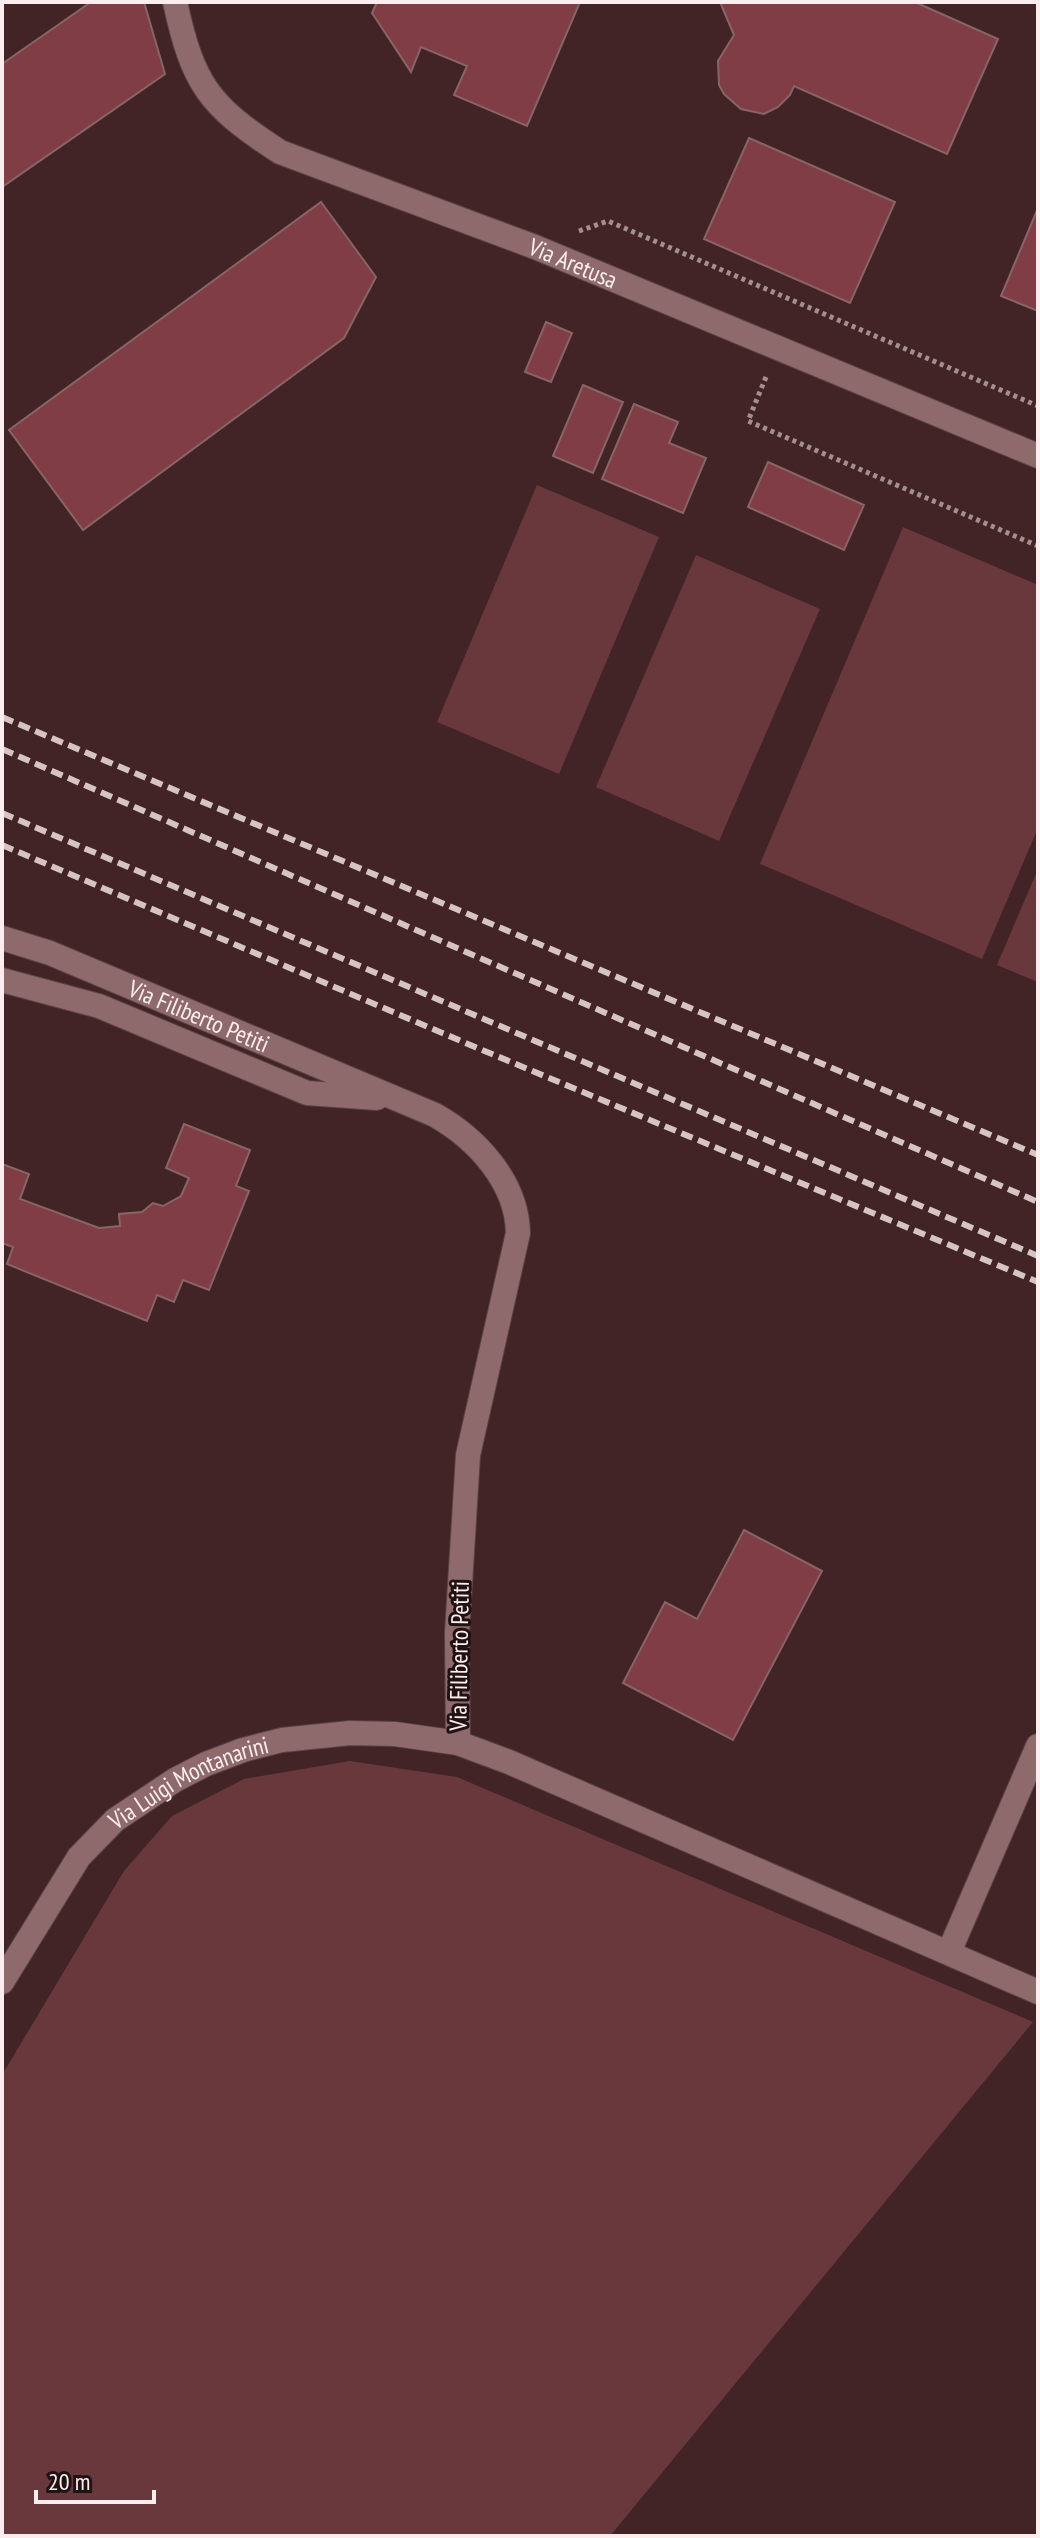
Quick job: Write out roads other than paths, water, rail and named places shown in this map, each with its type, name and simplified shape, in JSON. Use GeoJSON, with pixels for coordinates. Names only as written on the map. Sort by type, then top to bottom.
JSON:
{"type":"FeatureCollection","features":[{"type":"Feature","properties":{"kind":"street","name":"Via Aretusa"},"geometry":{"type":"LineString","coordinates":[[175,2],[192,68],[224,112],[280,152],[535,247],[1038,456]]}},
{"type":"Feature","properties":{"kind":"street","name":"Via Filiberto Petiti"},"geometry":{"type":"LineString","coordinates":[[2,938],[79,965],[435,1115],[466,1135],[497,1172],[512,1199],[518,1219],[517,1246],[468,1455],[457,1633],[458,1743],[509,1762],[1038,1992]]}},
{"type":"Feature","properties":{"kind":"street","name":"Via Filiberto Petiti"},"geometry":{"type":"LineString","coordinates":[[2,980],[99,1006],[307,1093],[396,1099]]}},
{"type":"Feature","properties":{"kind":"street","name":"Via Luigi Montanarini"},"geometry":{"type":"LineString","coordinates":[[2,1982],[79,1857],[115,1820],[175,1780],[243,1750],[315,1735],[395,1734],[458,1743]]}},
{"type":"Feature","properties":{"kind":"street"},"geometry":{"type":"LineString","coordinates":[[949,1952],[1038,1746]]}},
{"type":"Feature","properties":{"kind":"railway"},"geometry":{"type":"LineString","coordinates":[[2,717],[1038,1155]]}},
{"type":"Feature","properties":{"kind":"railway"},"geometry":{"type":"LineString","coordinates":[[2,749],[1038,1202]]}},
{"type":"Feature","properties":{"kind":"railway"},"geometry":{"type":"LineString","coordinates":[[2,813],[1038,1256]]}},
{"type":"Feature","properties":{"kind":"railway"},"geometry":{"type":"LineString","coordinates":[[2,845],[1038,1282]]}}]}
